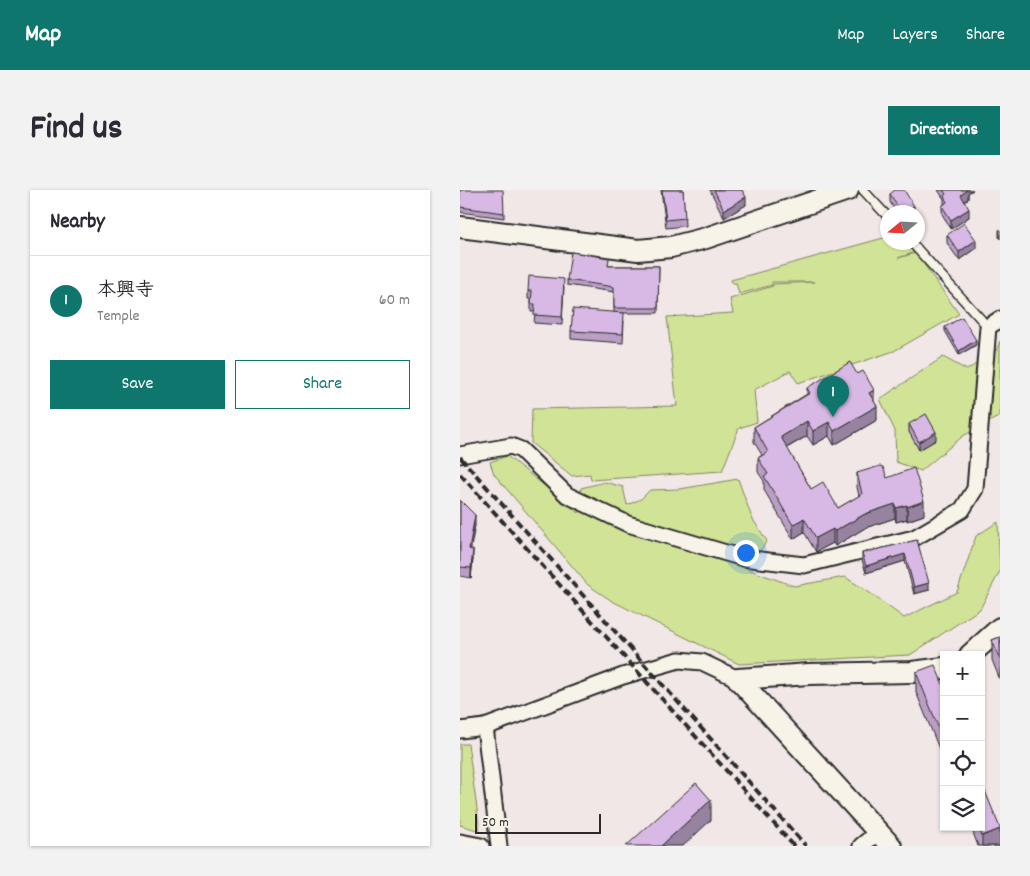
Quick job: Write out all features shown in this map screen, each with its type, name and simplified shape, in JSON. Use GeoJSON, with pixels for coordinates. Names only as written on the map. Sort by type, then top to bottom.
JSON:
{"type":"FeatureCollection","features":[{"type":"Feature","properties":{"kind":"street"},"geometry":{"type":"LineString","coordinates":[[460,227],[638,250],[658,250],[706,238],[848,190]]}},
{"type":"Feature","properties":{"kind":"street"},"geometry":{"type":"LineString","coordinates":[[460,455],[512,446],[521,450],[567,495],[628,524],[743,558],[804,565],[896,543],[914,538],[962,510],[975,489],[994,323]]}},
{"type":"Feature","properties":{"kind":"street"},"geometry":{"type":"LineString","coordinates":[[974,651],[1000,628]]}},
{"type":"Feature","properties":{"kind":"street"},"geometry":{"type":"LineString","coordinates":[[460,730],[485,727],[623,676],[679,660],[702,662],[738,679],[884,839],[861,846]]}},
{"type":"Feature","properties":{"kind":"street"},"geometry":{"type":"LineString","coordinates":[[738,679],[809,674],[912,672],[940,668]]}},
{"type":"Feature","properties":{"kind":"street"},"geometry":{"type":"LineString","coordinates":[[485,727],[499,846]]}},
{"type":"Feature","properties":{"kind":"street"},"geometry":{"type":"LineString","coordinates":[[460,842],[481,846]]}},
{"type":"Feature","properties":{"kind":"lane"},"geometry":{"type":"LineString","coordinates":[[863,190],[880,208]]}},
{"type":"Feature","properties":{"kind":"lane"},"geometry":{"type":"LineString","coordinates":[[919,250],[994,323]]}},
{"type":"Feature","properties":{"kind":"green space"},"geometry":{"type":"Polygon","coordinates":[[[880,239],[880,250],[913,250],[915,252],[898,258],[916,253],[959,314],[894,351],[798,383],[790,371],[754,390],[757,422],[739,428],[722,471],[591,480],[590,474],[572,476],[531,443],[532,409],[677,406],[667,317],[733,313],[730,299],[773,286],[773,284],[814,282],[772,282],[772,285],[739,294],[736,283],[732,283],[731,280],[880,239]]]}},
{"type":"Feature","properties":{"kind":"green space"},"geometry":{"type":"Polygon","coordinates":[[[1000,341],[1000,416],[963,436],[921,471],[896,462],[895,431],[880,399],[943,357],[967,370],[996,351],[1000,341]]]}},
{"type":"Feature","properties":{"kind":"green space"},"geometry":{"type":"Polygon","coordinates":[[[507,456],[579,513],[581,488],[605,482],[623,487],[627,505],[641,499],[650,490],[680,489],[738,479],[752,518],[767,541],[747,569],[794,586],[845,577],[904,618],[957,592],[976,536],[998,522],[1000,571],[980,609],[910,655],[739,664],[612,601],[588,585],[494,474],[490,462],[507,456]]]}},
{"type":"Feature","properties":{"kind":"green space"},"geometry":{"type":"Polygon","coordinates":[[[460,744],[468,744],[480,831],[460,825],[460,744]]]}},
{"type":"Feature","properties":{"kind":"building"},"geometry":{"type":"Polygon","coordinates":[[[460,190],[503,190],[504,213],[460,207],[460,190]]]}},
{"type":"Feature","properties":{"kind":"building"},"geometry":{"type":"Polygon","coordinates":[[[662,190],[683,190],[685,218],[666,220],[662,190]]]}},
{"type":"Feature","properties":{"kind":"building"},"geometry":{"type":"Polygon","coordinates":[[[714,190],[742,190],[746,197],[724,210],[714,190]]]}},
{"type":"Feature","properties":{"kind":"building"},"geometry":{"type":"Polygon","coordinates":[[[895,190],[904,190],[913,205],[897,205],[890,194],[895,190]]]}},
{"type":"Feature","properties":{"kind":"building"},"geometry":{"type":"Polygon","coordinates":[[[943,190],[967,190],[961,195],[969,209],[951,220],[942,206],[947,202],[944,196],[946,194],[943,190]]]}},
{"type":"Feature","properties":{"kind":"building"},"geometry":{"type":"Polygon","coordinates":[[[964,223],[976,240],[959,252],[947,235],[964,223]]]}},
{"type":"Feature","properties":{"kind":"building"},"geometry":{"type":"Polygon","coordinates":[[[571,252],[609,258],[608,266],[659,266],[658,308],[614,308],[614,287],[567,280],[571,252]]]}},
{"type":"Feature","properties":{"kind":"building"},"geometry":{"type":"Polygon","coordinates":[[[529,276],[564,279],[562,317],[534,315],[535,304],[531,304],[532,291],[528,291],[529,276]]]}},
{"type":"Feature","properties":{"kind":"building"},"geometry":{"type":"Polygon","coordinates":[[[573,309],[624,313],[623,334],[571,331],[573,309]]]}},
{"type":"Feature","properties":{"kind":"building"},"geometry":{"type":"Polygon","coordinates":[[[962,317],[976,340],[959,351],[945,327],[962,317]]]}},
{"type":"Feature","properties":{"kind":"building"},"geometry":{"type":"Polygon","coordinates":[[[850,362],[857,374],[863,371],[874,390],[869,393],[877,406],[834,431],[829,422],[813,431],[807,421],[781,437],[811,489],[823,482],[838,508],[862,494],[857,473],[880,466],[883,467],[887,478],[914,468],[924,501],[907,507],[907,505],[896,508],[895,504],[865,514],[835,531],[833,529],[816,538],[804,518],[793,525],[764,476],[768,474],[758,458],[768,452],[754,427],[810,393],[807,388],[850,362]]]}},
{"type":"Feature","properties":{"kind":"building"},"geometry":{"type":"Polygon","coordinates":[[[926,414],[936,432],[919,442],[909,424],[926,414]]]}},
{"type":"Feature","properties":{"kind":"building"},"geometry":{"type":"Polygon","coordinates":[[[460,500],[475,515],[469,549],[473,550],[471,568],[460,567],[460,500]]]}},
{"type":"Feature","properties":{"kind":"building"},"geometry":{"type":"Polygon","coordinates":[[[917,540],[929,583],[914,587],[905,554],[866,566],[862,553],[917,540]]]}},
{"type":"Feature","properties":{"kind":"building"},"geometry":{"type":"Polygon","coordinates":[[[1000,637],[1000,660],[992,640],[1000,637]]]}},
{"type":"Feature","properties":{"kind":"building"},"geometry":{"type":"Polygon","coordinates":[[[935,665],[940,677],[940,731],[916,672],[935,665]]]}},
{"type":"Feature","properties":{"kind":"building"},"geometry":{"type":"Polygon","coordinates":[[[696,783],[711,800],[661,846],[626,846],[696,783]]]}},
{"type":"Feature","properties":{"kind":"building"},"geometry":{"type":"Polygon","coordinates":[[[985,791],[1000,829],[982,836],[980,831],[985,831],[985,791]]]}},
{"type":"Feature","properties":{"kind":"railway"},"geometry":{"type":"LineString","coordinates":[[460,457],[806,846]]}},
{"type":"Feature","properties":{"kind":"railway"},"geometry":{"type":"LineString","coordinates":[[460,474],[794,846]]}},
{"type":"Feature","properties":{"kind":"place","name":"本興寺"},"geometry":{"type":"Point","coordinates":[833,417]}}]}
